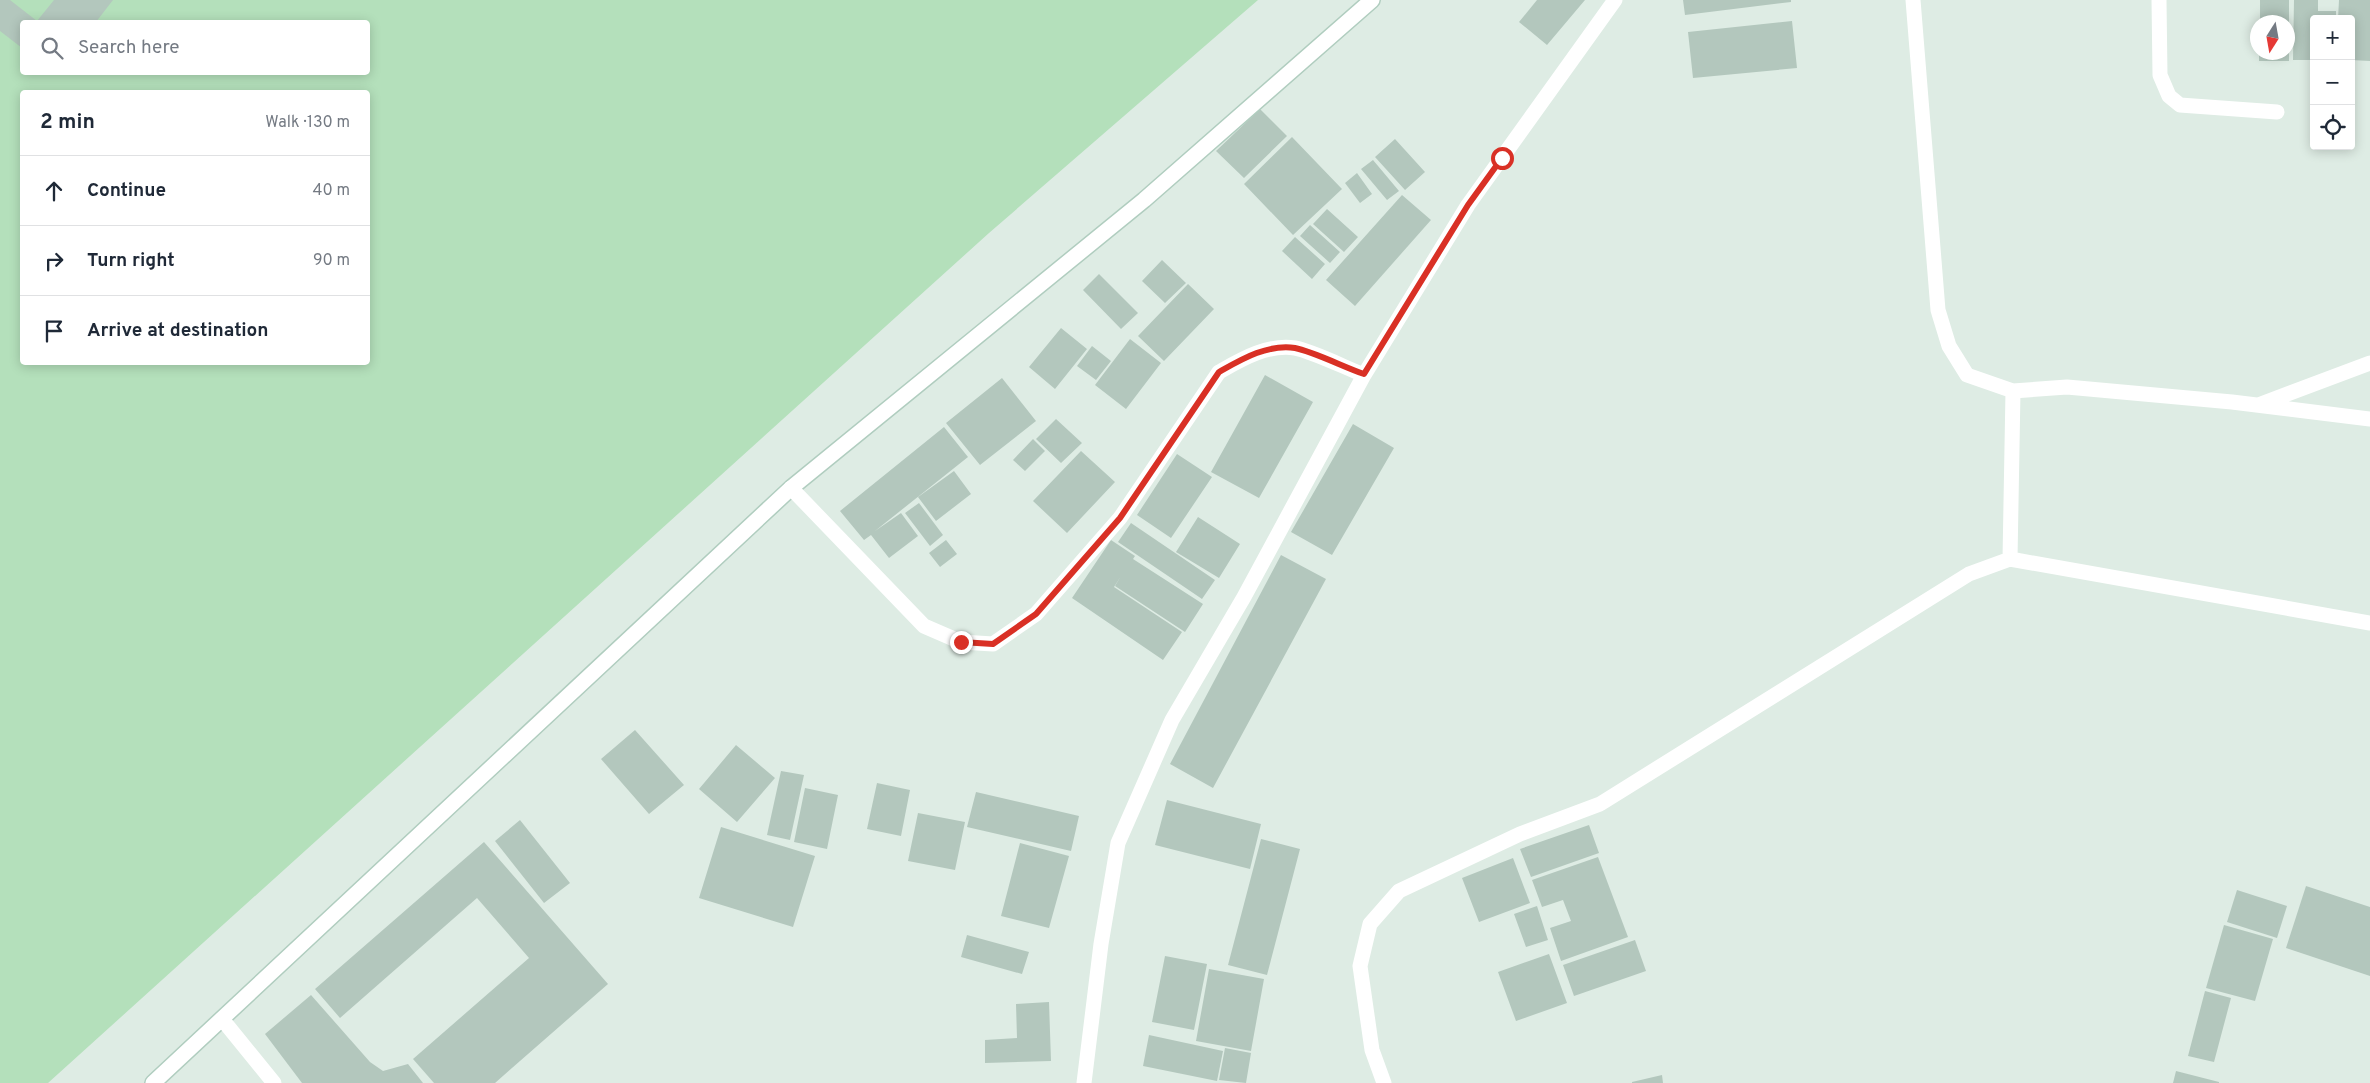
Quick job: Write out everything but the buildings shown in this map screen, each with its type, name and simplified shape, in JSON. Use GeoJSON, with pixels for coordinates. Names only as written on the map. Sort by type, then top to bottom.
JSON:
{"type":"FeatureCollection","features":[{"type":"Feature","properties":{"kind":"street"},"geometry":{"type":"LineString","coordinates":[[152,1083],[791,488],[1144,200],[1372,0]]}},
{"type":"Feature","properties":{"kind":"street"},"geometry":{"type":"LineString","coordinates":[[1084,1083],[1100,953],[1118,843],[1172,720],[1244,597],[1364,374],[1468,205],[1615,0]]}},
{"type":"Feature","properties":{"kind":"street"},"geometry":{"type":"LineString","coordinates":[[1914,0],[1938,310],[1949,346],[1968,375],[2013,391],[2067,387],[2257,405],[2370,419]]}},
{"type":"Feature","properties":{"kind":"street"},"geometry":{"type":"LineString","coordinates":[[2159,0],[2160,75],[2169,96],[2180,105],[2277,112]]}},
{"type":"Feature","properties":{"kind":"street"},"geometry":{"type":"LineString","coordinates":[[791,488],[924,626],[961,642],[993,644],[1036,614],[1120,518],[1219,372],[1244,358],[1269,349],[1295,348],[1364,374]]}},
{"type":"Feature","properties":{"kind":"street"},"geometry":{"type":"LineString","coordinates":[[2257,405],[2370,363]]}},
{"type":"Feature","properties":{"kind":"street"},"geometry":{"type":"LineString","coordinates":[[2010,559],[2013,391]]}},
{"type":"Feature","properties":{"kind":"street"},"geometry":{"type":"LineString","coordinates":[[1384,1083],[1372,1050],[1360,966],[1370,924],[1399,891],[1520,834],[1600,804],[1969,574],[2010,559],[2370,623]]}},
{"type":"Feature","properties":{"kind":"street"},"geometry":{"type":"LineString","coordinates":[[222,1019],[274,1083]]}},
{"type":"Feature","properties":{"kind":"green space"},"geometry":{"type":"Polygon","coordinates":[[[0,0],[1258,0],[989,233],[48,1083],[0,1083],[0,0]]]}},
{"type":"Feature","properties":{"kind":"route"},"geometry":{"type":"LineString","coordinates":[[961,642],[993,644],[1036,614],[1120,518],[1219,372],[1244,358],[1269,349],[1295,348],[1364,374],[1468,205],[1502,158]]}}]}
